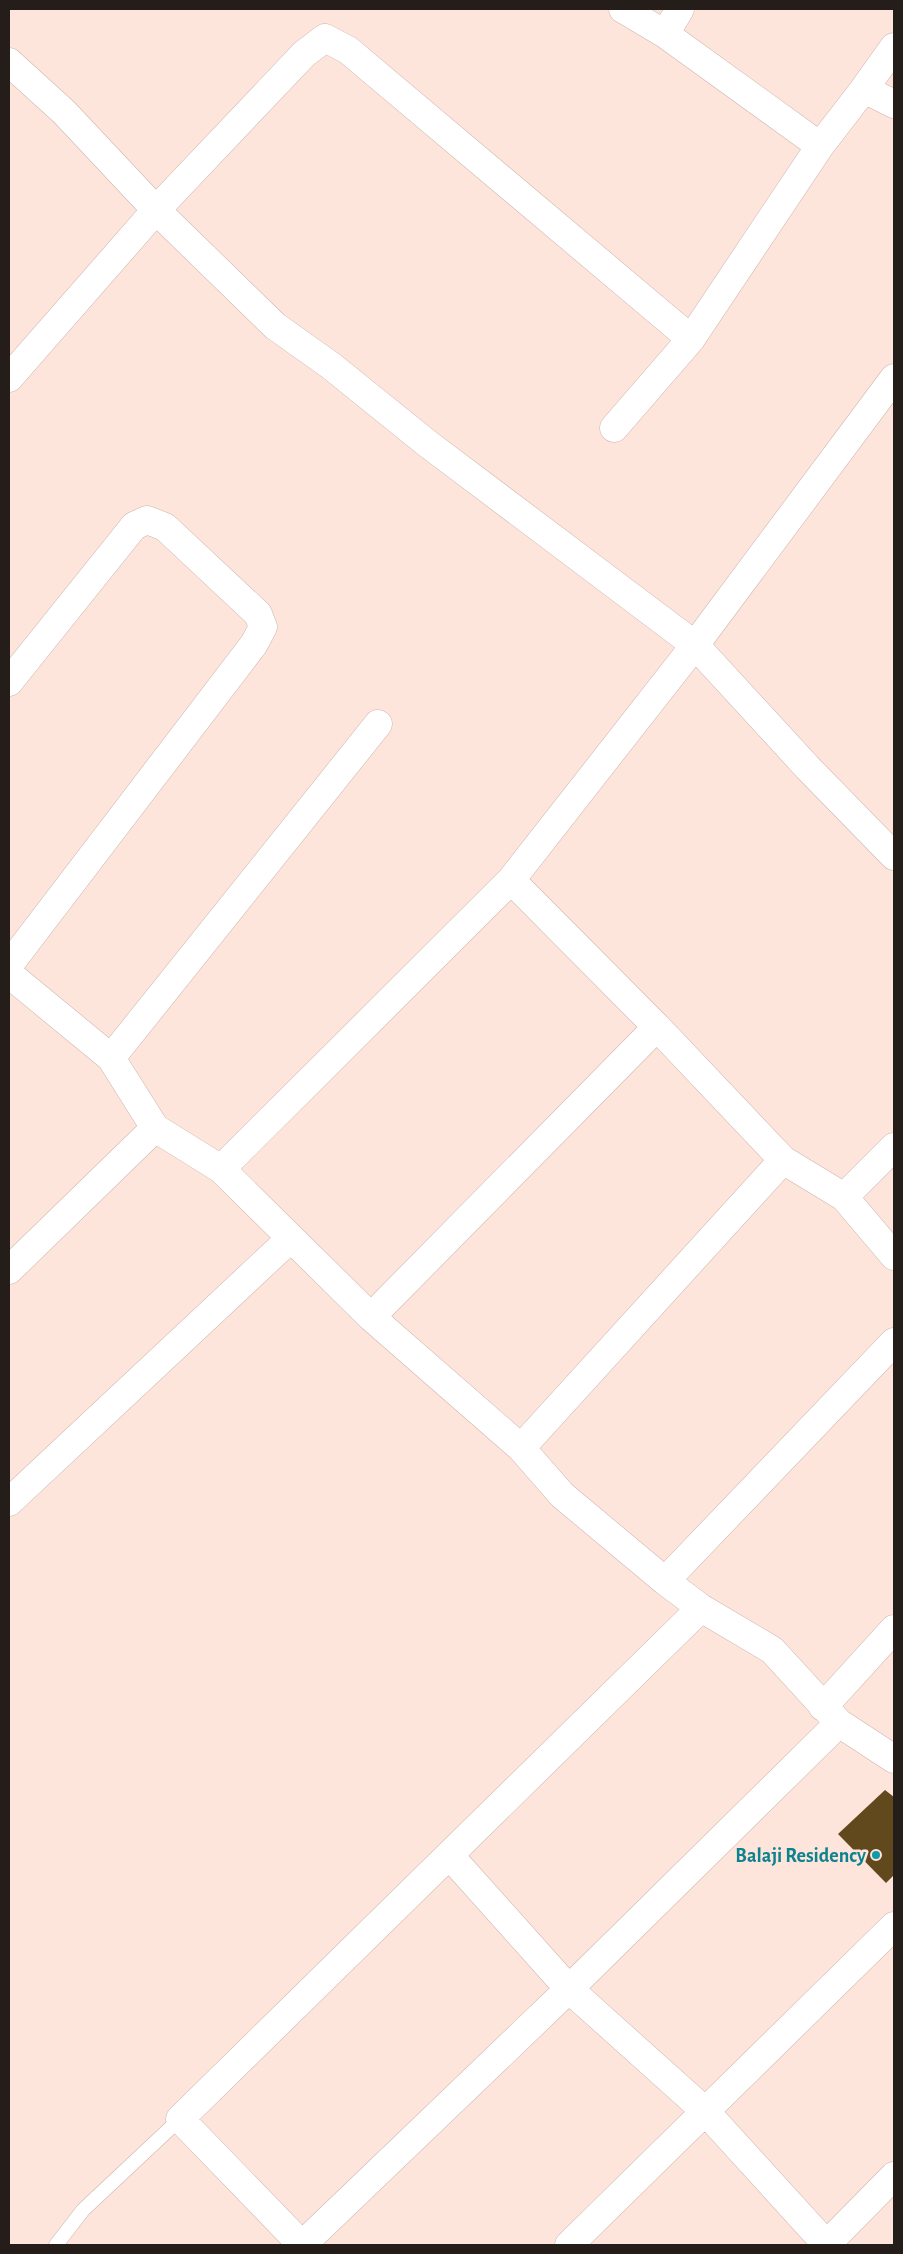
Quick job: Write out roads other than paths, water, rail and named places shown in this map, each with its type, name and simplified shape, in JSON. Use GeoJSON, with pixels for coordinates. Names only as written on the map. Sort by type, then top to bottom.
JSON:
{"type":"FeatureCollection","features":[{"type":"Feature","properties":{"kind":"street"},"geometry":{"type":"LineString","coordinates":[[623,9],[665,34],[820,146]]}},
{"type":"Feature","properties":{"kind":"street"},"geometry":{"type":"LineString","coordinates":[[665,34],[680,9]]}},
{"type":"Feature","properties":{"kind":"street"},"geometry":{"type":"LineString","coordinates":[[9,378],[156,210],[304,54],[324,38],[348,50],[691,339]]}},
{"type":"Feature","properties":{"kind":"street"},"geometry":{"type":"LineString","coordinates":[[614,428],[691,339],[820,146],[894,47]]}},
{"type":"Feature","properties":{"kind":"street"},"geometry":{"type":"LineString","coordinates":[[9,62],[64,112],[156,210],[275,326],[330,365],[428,444],[696,645],[808,768],[894,856]]}},
{"type":"Feature","properties":{"kind":"street"},"geometry":{"type":"LineString","coordinates":[[864,89],[894,104]]}},
{"type":"Feature","properties":{"kind":"street"},"geometry":{"type":"LineString","coordinates":[[221,1169],[512,880],[696,645],[894,378]]}},
{"type":"Feature","properties":{"kind":"street"},"geometry":{"type":"LineString","coordinates":[[9,682],[134,526],[147,520],[165,527],[258,614],[264,627],[254,644],[9,965]]}},
{"type":"Feature","properties":{"kind":"street"},"geometry":{"type":"LineString","coordinates":[[111,1058],[378,724]]}},
{"type":"Feature","properties":{"kind":"street"},"geometry":{"type":"LineString","coordinates":[[512,880],[657,1027],[783,1160],[844,1196],[894,1256]]}},
{"type":"Feature","properties":{"kind":"street"},"geometry":{"type":"LineString","coordinates":[[9,974],[111,1058],[155,1128],[221,1169],[371,1317],[521,1448],[562,1495],[665,1581],[701,1608],[772,1650],[831,1715],[894,1759]]}},
{"type":"Feature","properties":{"kind":"street"},"geometry":{"type":"LineString","coordinates":[[371,1317],[657,1027]]}},
{"type":"Feature","properties":{"kind":"street"},"geometry":{"type":"LineString","coordinates":[[9,1270],[155,1128]]}},
{"type":"Feature","properties":{"kind":"street"},"geometry":{"type":"LineString","coordinates":[[844,1196],[894,1147]]}},
{"type":"Feature","properties":{"kind":"street"},"geometry":{"type":"LineString","coordinates":[[521,1448],[783,1160]]}},
{"type":"Feature","properties":{"kind":"street"},"geometry":{"type":"LineString","coordinates":[[9,1502],[291,1238]]}},
{"type":"Feature","properties":{"kind":"street"},"geometry":{"type":"LineString","coordinates":[[665,1581],[894,1342]]}},
{"type":"Feature","properties":{"kind":"street"},"geometry":{"type":"LineString","coordinates":[[701,1608],[180,2119],[302,2245],[569,1989],[831,1715],[894,1630]]}},
{"type":"Feature","properties":{"kind":"street"},"geometry":{"type":"LineString","coordinates":[[450,1856],[569,1989],[705,2111],[826,2245],[894,2176]]}},
{"type":"Feature","properties":{"kind":"street"},"geometry":{"type":"LineString","coordinates":[[569,2245],[894,1926]]}},
{"type":"Feature","properties":{"kind":"lane"},"geometry":{"type":"LineString","coordinates":[[56,2245],[83,2210],[180,2119]]}},
{"type":"Feature","properties":{"kind":"place","name":"Balaji Residency"},"geometry":{"type":"Point","coordinates":[876,1855]}}]}
